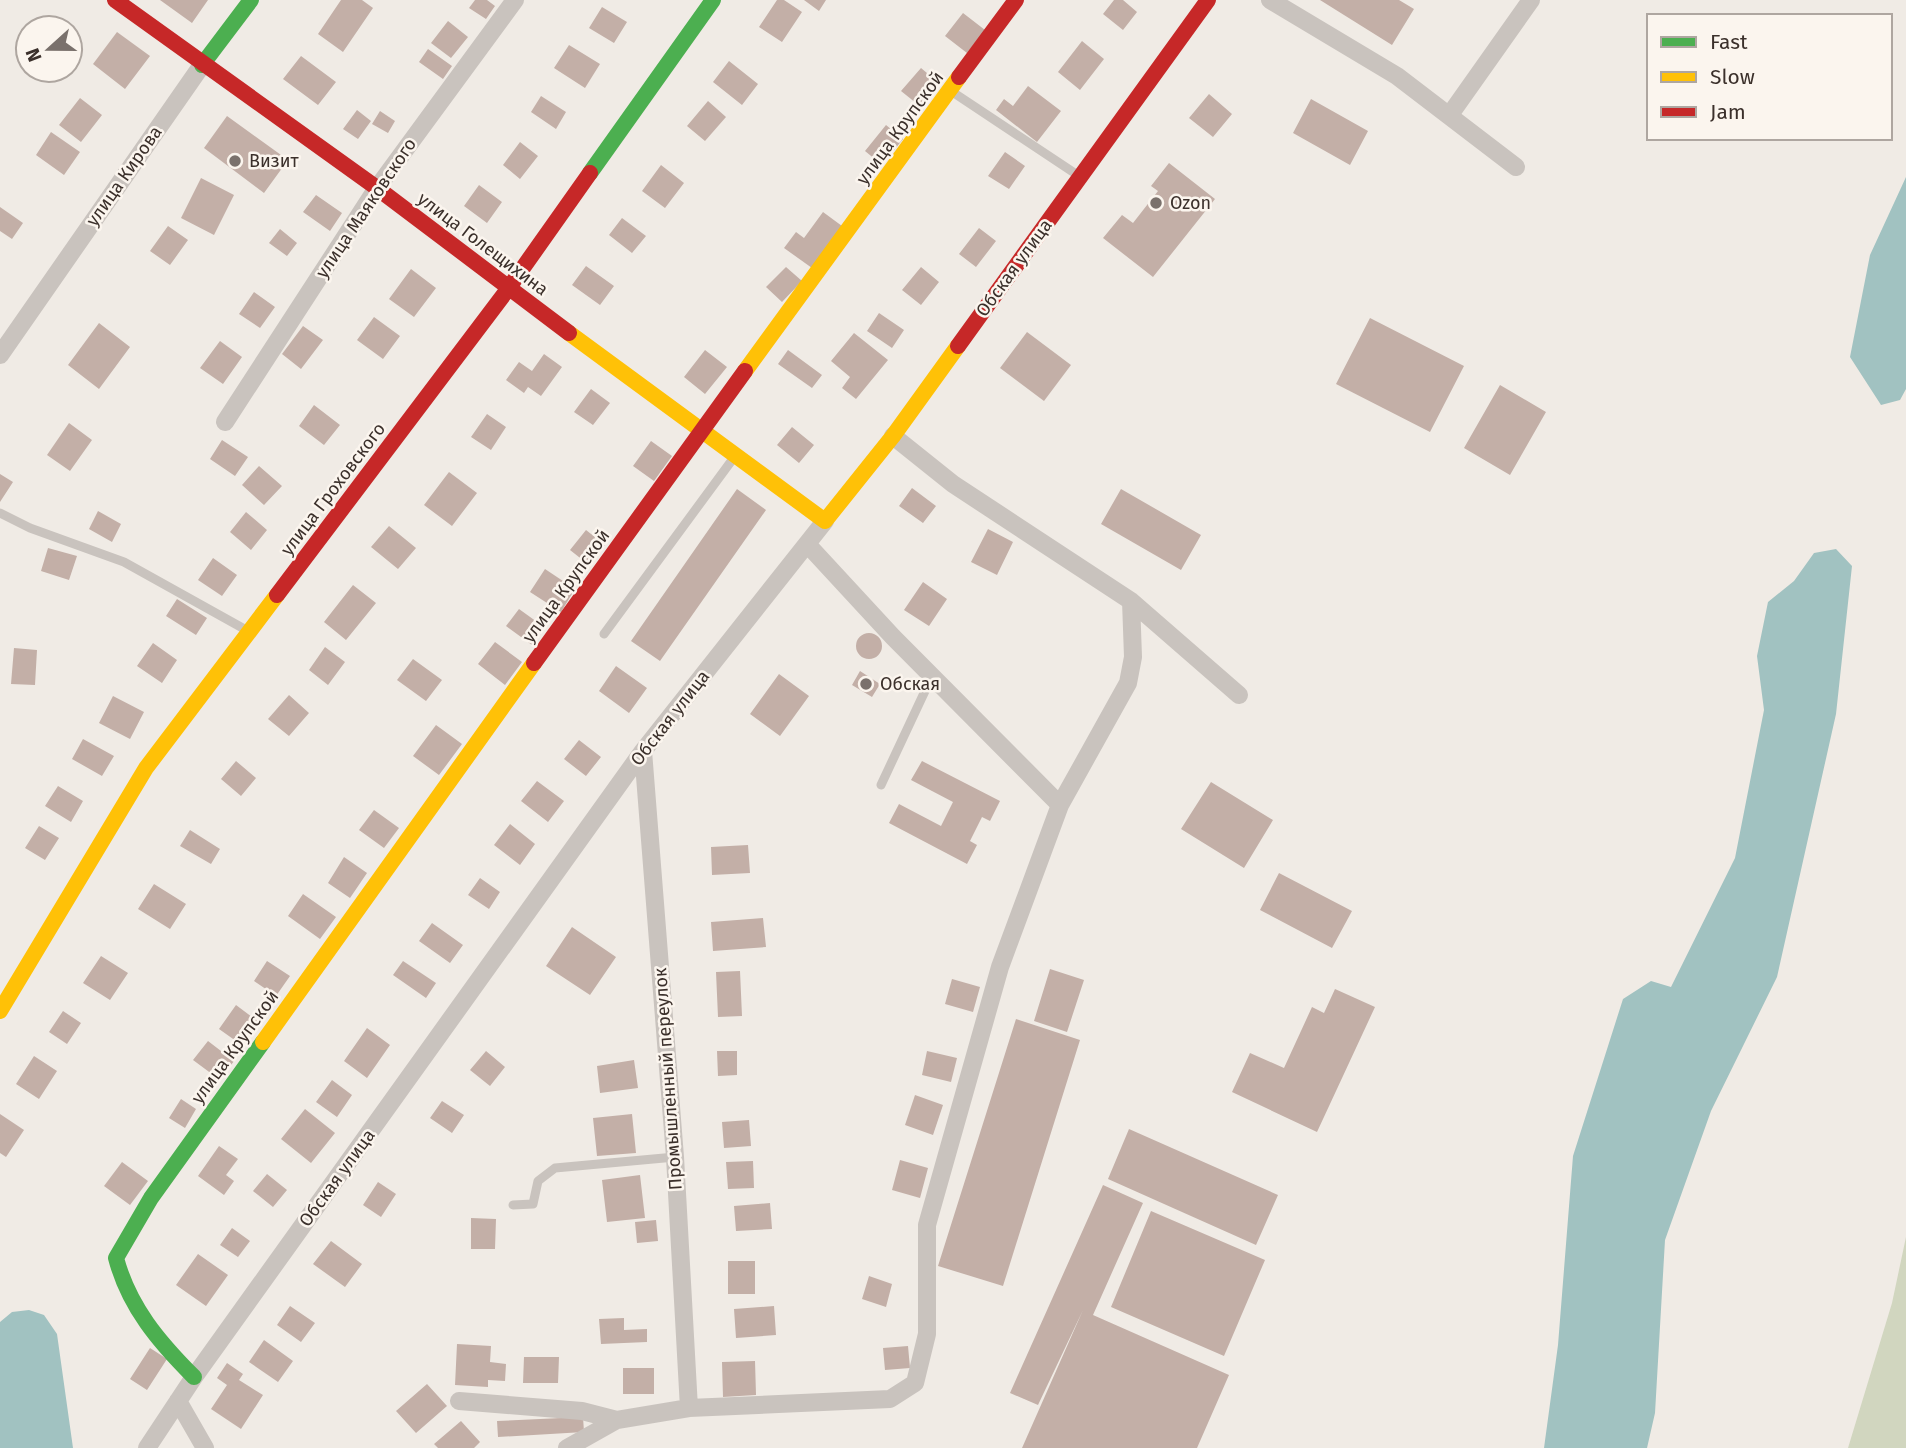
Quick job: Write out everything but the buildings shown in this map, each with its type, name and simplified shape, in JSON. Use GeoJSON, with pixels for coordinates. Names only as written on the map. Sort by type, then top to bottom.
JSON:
{"type":"FeatureCollection","features":[{"type":"Feature","properties":{"kind":"street","name":"улица Голещихина"},"geometry":{"type":"LineString","coordinates":[[115,0],[377,188],[508,289],[825,521]]}},
{"type":"Feature","properties":{"kind":"street","name":"улица Кирова"},"geometry":{"type":"LineString","coordinates":[[0,355],[202,65],[251,0]]}},
{"type":"Feature","properties":{"kind":"street","name":"улица Маяковского"},"geometry":{"type":"LineString","coordinates":[[225,422],[377,188],[515,0]]}},
{"type":"Feature","properties":{"kind":"street","name":"улица Гроховского"},"geometry":{"type":"LineString","coordinates":[[0,1011],[146,768],[508,289],[713,0]]}},
{"type":"Feature","properties":{"kind":"street","name":"улица Крупской"},"geometry":{"type":"LineString","coordinates":[[194,1377],[158,1340],[137,1310],[119,1273],[116,1258],[151,1198],[702,429],[1016,0]]}},
{"type":"Feature","properties":{"kind":"street","name":"Обская улица"},"geometry":{"type":"LineString","coordinates":[[147,1448],[194,1377],[643,751],[893,436],[1208,0]]}},
{"type":"Feature","properties":{"kind":"street"},"geometry":{"type":"LineString","coordinates":[[1270,0],[1397,76],[1516,167]]}},
{"type":"Feature","properties":{"kind":"street"},"geometry":{"type":"LineString","coordinates":[[1449,116],[1531,0]]}},
{"type":"Feature","properties":{"kind":"street"},"geometry":{"type":"LineString","coordinates":[[893,436],[953,484],[1131,601],[1239,695]]}},
{"type":"Feature","properties":{"kind":"street"},"geometry":{"type":"LineString","coordinates":[[808,545],[893,637],[1060,804]]}},
{"type":"Feature","properties":{"kind":"street"},"geometry":{"type":"LineString","coordinates":[[567,1448],[617,1420],[689,1408],[890,1399],[915,1383],[927,1334],[927,1225],[1000,967],[1060,804],[1128,683],[1133,657],[1131,601]]}},
{"type":"Feature","properties":{"kind":"street","name":"Промышленный переулок"},"geometry":{"type":"LineString","coordinates":[[643,751],[674,1157],[689,1408]]}},
{"type":"Feature","properties":{"kind":"street"},"geometry":{"type":"LineString","coordinates":[[178,1401],[205,1448]]}},
{"type":"Feature","properties":{"kind":"street"},"geometry":{"type":"LineString","coordinates":[[459,1401],[582,1411],[617,1420]]}},
{"type":"Feature","properties":{"kind":"lane"},"geometry":{"type":"LineString","coordinates":[[951,91],[1080,177]]}},
{"type":"Feature","properties":{"kind":"lane"},"geometry":{"type":"LineString","coordinates":[[604,634],[736,455]]}},
{"type":"Feature","properties":{"kind":"lane"},"geometry":{"type":"LineString","coordinates":[[0,513],[30,528],[124,562],[249,632]]}},
{"type":"Feature","properties":{"kind":"lane"},"geometry":{"type":"LineString","coordinates":[[881,785],[932,674]]}},
{"type":"Feature","properties":{"kind":"lane"},"geometry":{"type":"LineString","coordinates":[[513,1205],[533,1204],[538,1181],[555,1168],[674,1157]]}},
{"type":"Feature","properties":{"kind":"green space"},"geometry":{"type":"Polygon","coordinates":[[[1906,1237],[1906,1448],[1848,1448],[1892,1303],[1906,1237]]]}},
{"type":"Feature","properties":{"kind":"water"},"geometry":{"type":"Polygon","coordinates":[[[1906,177],[1906,389],[1900,400],[1881,405],[1850,357],[1870,255],[1906,177]]]}},
{"type":"Feature","properties":{"kind":"water"},"geometry":{"type":"Polygon","coordinates":[[[1836,549],[1852,566],[1836,714],[1777,977],[1711,1111],[1665,1240],[1655,1413],[1647,1448],[1544,1448],[1558,1345],[1573,1156],[1623,999],[1651,981],[1671,987],[1735,858],[1764,710],[1757,656],[1768,602],[1794,581],[1814,553],[1836,549]]]}},
{"type":"Feature","properties":{"kind":"water"},"geometry":{"type":"Polygon","coordinates":[[[29,1310],[44,1315],[57,1334],[73,1448],[0,1448],[0,1322],[12,1312],[29,1310]]]}},
{"type":"Feature","properties":{"kind":"traffic: fast"},"geometry":{"type":"LineString","coordinates":[[202,65],[251,0]]}},
{"type":"Feature","properties":{"kind":"traffic: fast"},"geometry":{"type":"LineString","coordinates":[[590,173],[713,0]]}},
{"type":"Feature","properties":{"kind":"traffic: fast"},"geometry":{"type":"LineString","coordinates":[[194,1377],[169,1351],[137,1308],[116,1258],[151,1198],[263,1042]]}},
{"type":"Feature","properties":{"kind":"traffic: slow"},"geometry":{"type":"LineString","coordinates":[[745,371],[959,77]]}},
{"type":"Feature","properties":{"kind":"traffic: slow"},"geometry":{"type":"LineString","coordinates":[[569,333],[825,521],[893,436],[958,346]]}},
{"type":"Feature","properties":{"kind":"traffic: slow"},"geometry":{"type":"LineString","coordinates":[[0,1011],[146,768],[277,595]]}},
{"type":"Feature","properties":{"kind":"traffic: slow"},"geometry":{"type":"LineString","coordinates":[[263,1042],[534,663]]}},
{"type":"Feature","properties":{"kind":"traffic: jam"},"geometry":{"type":"LineString","coordinates":[[115,0],[377,188],[569,333]]}},
{"type":"Feature","properties":{"kind":"traffic: jam"},"geometry":{"type":"LineString","coordinates":[[959,77],[1016,0]]}},
{"type":"Feature","properties":{"kind":"traffic: jam"},"geometry":{"type":"LineString","coordinates":[[958,346],[1208,0]]}},
{"type":"Feature","properties":{"kind":"traffic: jam"},"geometry":{"type":"LineString","coordinates":[[277,595],[508,289],[590,173]]}},
{"type":"Feature","properties":{"kind":"traffic: jam"},"geometry":{"type":"LineString","coordinates":[[534,663],[745,371]]}},
{"type":"Feature","properties":{"kind":"place","name":"Визит"},"geometry":{"type":"Point","coordinates":[235,161]}},
{"type":"Feature","properties":{"kind":"place","name":"Ozon"},"geometry":{"type":"Point","coordinates":[1156,203]}},
{"type":"Feature","properties":{"kind":"place","name":"Обская"},"geometry":{"type":"Point","coordinates":[866,684]}}]}
